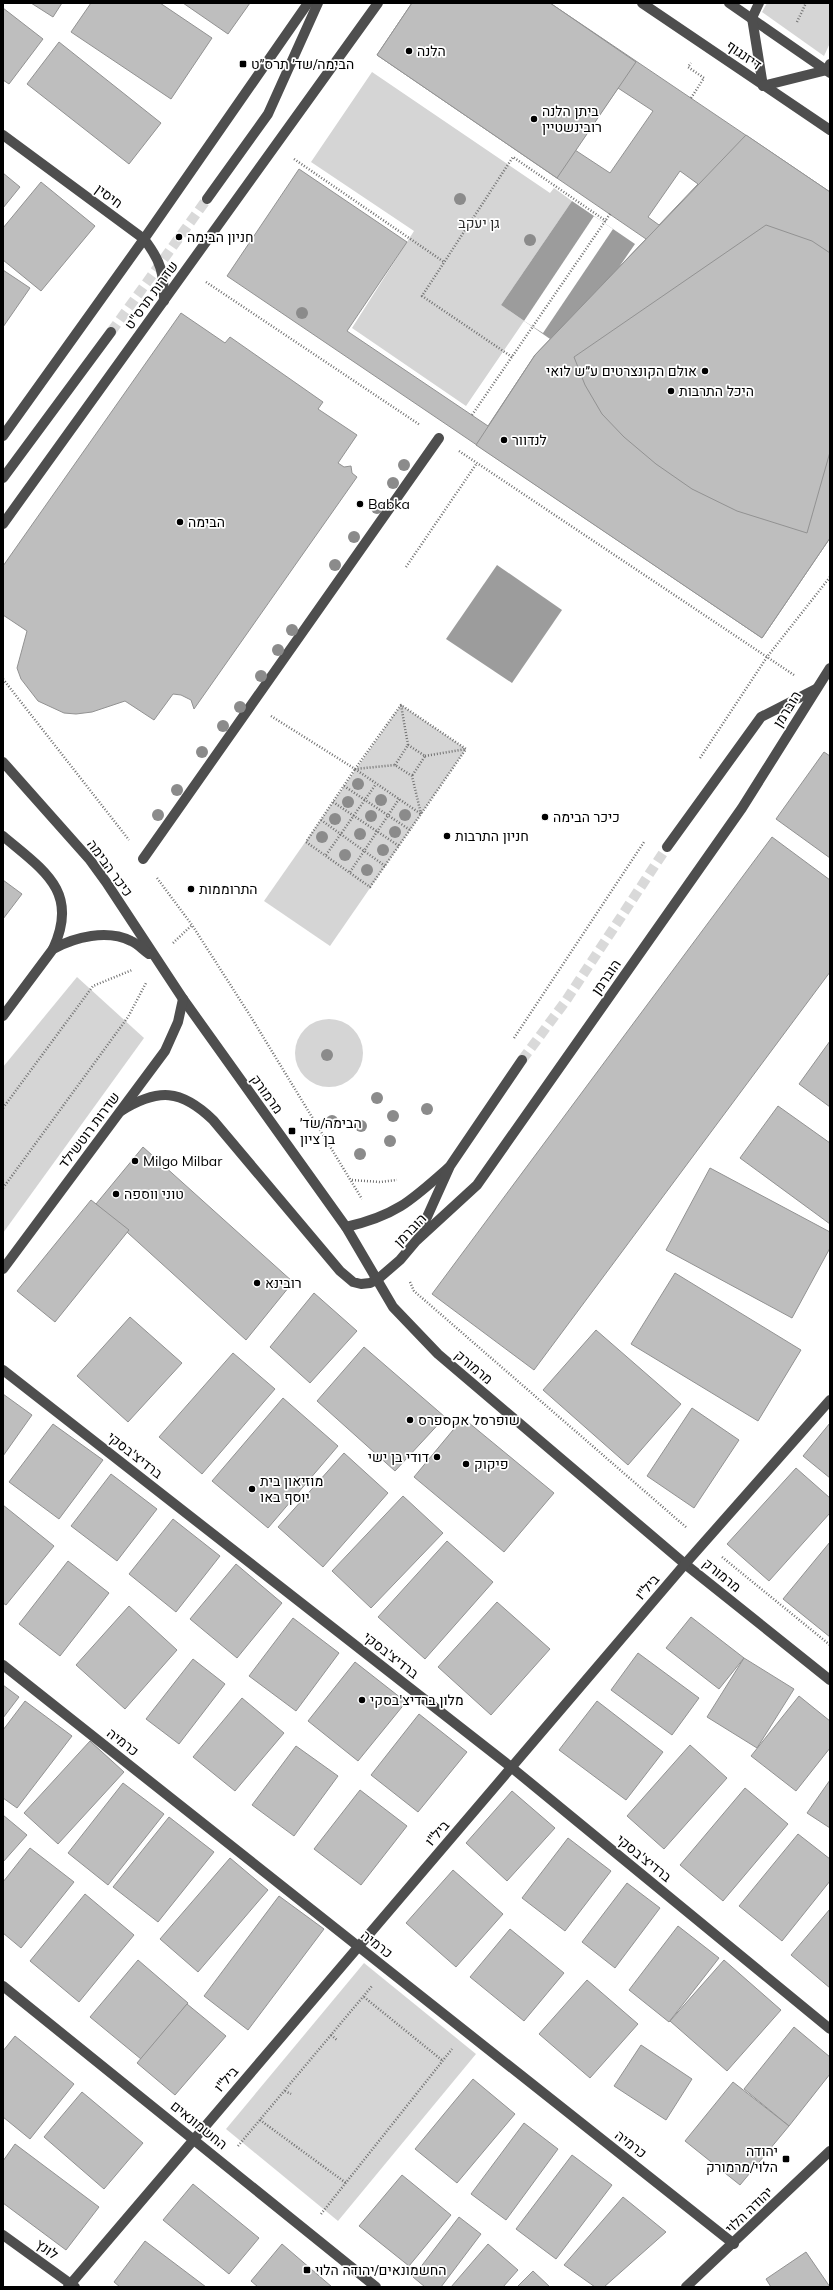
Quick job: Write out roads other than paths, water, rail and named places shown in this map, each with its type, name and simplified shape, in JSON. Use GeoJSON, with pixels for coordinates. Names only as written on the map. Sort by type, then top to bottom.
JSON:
{"type":"FeatureCollection","features":[{"type":"Feature","properties":{"kind":"street"},"geometry":{"type":"LineString","coordinates":[[3,436],[144,239],[308,3]]}},
{"type":"Feature","properties":{"kind":"street"},"geometry":{"type":"LineString","coordinates":[[206,200],[268,114],[318,3]]}},
{"type":"Feature","properties":{"kind":"street","name":"שדרות תרס\"ט"},"geometry":{"type":"LineString","coordinates":[[3,524],[378,3]]}},
{"type":"Feature","properties":{"kind":"street","name":"דיזנגוף"},"geometry":{"type":"LineString","coordinates":[[642,3],[830,130]]}},
{"type":"Feature","properties":{"kind":"street"},"geometry":{"type":"LineString","coordinates":[[729,3],[829,69]]}},
{"type":"Feature","properties":{"kind":"street"},"geometry":{"type":"LineString","coordinates":[[759,3],[752,18],[763,86],[829,69]]}},
{"type":"Feature","properties":{"kind":"street","name":"חיסין"},"geometry":{"type":"LineString","coordinates":[[3,135],[144,239],[156,255],[163,270],[164,301]]}},
{"type":"Feature","properties":{"kind":"street"},"geometry":{"type":"LineString","coordinates":[[3,478],[110,332]]}},
{"type":"Feature","properties":{"kind":"street"},"geometry":{"type":"LineString","coordinates":[[143,859],[438,438]]}},
{"type":"Feature","properties":{"kind":"street","name":"הוברמן"},"geometry":{"type":"LineString","coordinates":[[378,1279],[400,1260],[416,1241],[477,1185],[742,808],[830,668]]}},
{"type":"Feature","properties":{"kind":"street"},"geometry":{"type":"LineString","coordinates":[[667,847],[761,716],[816,689]]}},
{"type":"Feature","properties":{"kind":"street","name":"כיכר הבימה"},"geometry":{"type":"LineString","coordinates":[[3,762],[90,860],[156,961],[183,999]]}},
{"type":"Feature","properties":{"kind":"street"},"geometry":{"type":"LineString","coordinates":[[3,836],[44,871],[58,890],[64,912],[63,920],[53,949],[3,1016]]}},
{"type":"Feature","properties":{"kind":"street"},"geometry":{"type":"LineString","coordinates":[[53,949],[65,942],[85,937],[113,936],[131,941],[156,961]]}},
{"type":"Feature","properties":{"kind":"street","name":"שדרות רוטשילד"},"geometry":{"type":"LineString","coordinates":[[3,1269],[168,1046],[178,1022],[183,999]]}},
{"type":"Feature","properties":{"kind":"street","name":"מרמורק"},"geometry":{"type":"LineString","coordinates":[[183,999],[346,1227],[378,1279],[393,1307],[438,1354],[685,1564],[830,1680]]}},
{"type":"Feature","properties":{"kind":"street"},"geometry":{"type":"LineString","coordinates":[[416,1241],[450,1166],[522,1060]]}},
{"type":"Feature","properties":{"kind":"street"},"geometry":{"type":"LineString","coordinates":[[121,1111],[144,1098],[164,1094],[182,1098],[202,1110],[213,1120],[340,1271],[354,1282],[361,1284],[370,1283],[378,1279]]}},
{"type":"Feature","properties":{"kind":"street"},"geometry":{"type":"LineString","coordinates":[[346,1227],[373,1221],[393,1212],[413,1199],[450,1166]]}},
{"type":"Feature","properties":{"kind":"street","name":"ברדיצ'בסקי"},"geometry":{"type":"LineString","coordinates":[[3,1370],[511,1767],[830,2029]]}},
{"type":"Feature","properties":{"kind":"street","name":"ביל\"ו"},"geometry":{"type":"LineString","coordinates":[[71,2286],[193,2138],[685,1564],[830,1400]]}},
{"type":"Feature","properties":{"kind":"street","name":"כרמיה"},"geometry":{"type":"LineString","coordinates":[[3,1665],[734,2244]]}},
{"type":"Feature","properties":{"kind":"street","name":"החשמונאים"},"geometry":{"type":"LineString","coordinates":[[3,1986],[376,2287]]}},
{"type":"Feature","properties":{"kind":"street","name":"יהודה הלוי"},"geometry":{"type":"LineString","coordinates":[[686,2287],[734,2244],[830,2151]]}},
{"type":"Feature","properties":{"kind":"street","name":"לונץ"},"geometry":{"type":"LineString","coordinates":[[3,2234],[71,2286]]}},
{"type":"Feature","properties":{"kind":"tunnel"},"geometry":{"type":"LineString","coordinates":[[111,332],[207,199]]}},
{"type":"Feature","properties":{"kind":"tunnel"},"geometry":{"type":"LineString","coordinates":[[522,1060],[565,1002],[667,847]]}},
{"type":"Feature","properties":{"kind":"place","name":"הלנה"},"geometry":{"type":"Point","coordinates":[409,51]}},
{"type":"Feature","properties":{"kind":"place","name":"הבימה/שד׳ תרס״ט"},"geometry":{"type":"Point","coordinates":[243,64]}},
{"type":"Feature","properties":{"kind":"place","name":"ביתן הלנה רובינשטיין"},"geometry":{"type":"Point","coordinates":[534,119]}},
{"type":"Feature","properties":{"kind":"place","name":"חניון הבימה"},"geometry":{"type":"Point","coordinates":[179,237]}},
{"type":"Feature","properties":{"kind":"place","name":"אולם הקונצרטים ע״ש לואי"},"geometry":{"type":"Point","coordinates":[705,371]}},
{"type":"Feature","properties":{"kind":"place","name":"היכל התרבות"},"geometry":{"type":"Point","coordinates":[671,391]}},
{"type":"Feature","properties":{"kind":"place","name":"לנדוור"},"geometry":{"type":"Point","coordinates":[504,440]}},
{"type":"Feature","properties":{"kind":"place","name":"Babka"},"geometry":{"type":"Point","coordinates":[360,504]}},
{"type":"Feature","properties":{"kind":"place","name":"הבימה"},"geometry":{"type":"Point","coordinates":[180,522]}},
{"type":"Feature","properties":{"kind":"place","name":"כיכר הבימה"},"geometry":{"type":"Point","coordinates":[545,817]}},
{"type":"Feature","properties":{"kind":"place","name":"חניון התרבות"},"geometry":{"type":"Point","coordinates":[447,836]}},
{"type":"Feature","properties":{"kind":"place","name":"התרוממות"},"geometry":{"type":"Point","coordinates":[191,889]}},
{"type":"Feature","properties":{"kind":"place","name":"הבימה/שד׳ בן ציון"},"geometry":{"type":"Point","coordinates":[292,1131]}},
{"type":"Feature","properties":{"kind":"place","name":"Milgo Milbar"},"geometry":{"type":"Point","coordinates":[135,1161]}},
{"type":"Feature","properties":{"kind":"place","name":"טוני ווספה"},"geometry":{"type":"Point","coordinates":[116,1194]}},
{"type":"Feature","properties":{"kind":"place","name":"רובינא"},"geometry":{"type":"Point","coordinates":[257,1283]}},
{"type":"Feature","properties":{"kind":"place","name":"שופרסל אקספרס"},"geometry":{"type":"Point","coordinates":[410,1420]}},
{"type":"Feature","properties":{"kind":"place","name":"דודי בן ישי"},"geometry":{"type":"Point","coordinates":[437,1457]}},
{"type":"Feature","properties":{"kind":"place","name":"פיקוק"},"geometry":{"type":"Point","coordinates":[466,1464]}},
{"type":"Feature","properties":{"kind":"place","name":"מוזיאון בית יוסף באו"},"geometry":{"type":"Point","coordinates":[252,1489]}},
{"type":"Feature","properties":{"kind":"place","name":"מלון ברדיצ'בסקי"},"geometry":{"type":"Point","coordinates":[362,1700]}},
{"type":"Feature","properties":{"kind":"place","name":"יהודה הלוי/מרמורק"},"geometry":{"type":"Point","coordinates":[786,2159]}},
{"type":"Feature","properties":{"kind":"place","name":"החשמונאים/יהודה הלוי"},"geometry":{"type":"Point","coordinates":[307,2270]}},
{"type":"Feature","properties":{"kind":"park label","name":"גן יעקב"},"geometry":{"type":"Point","coordinates":[479,223]}}]}
